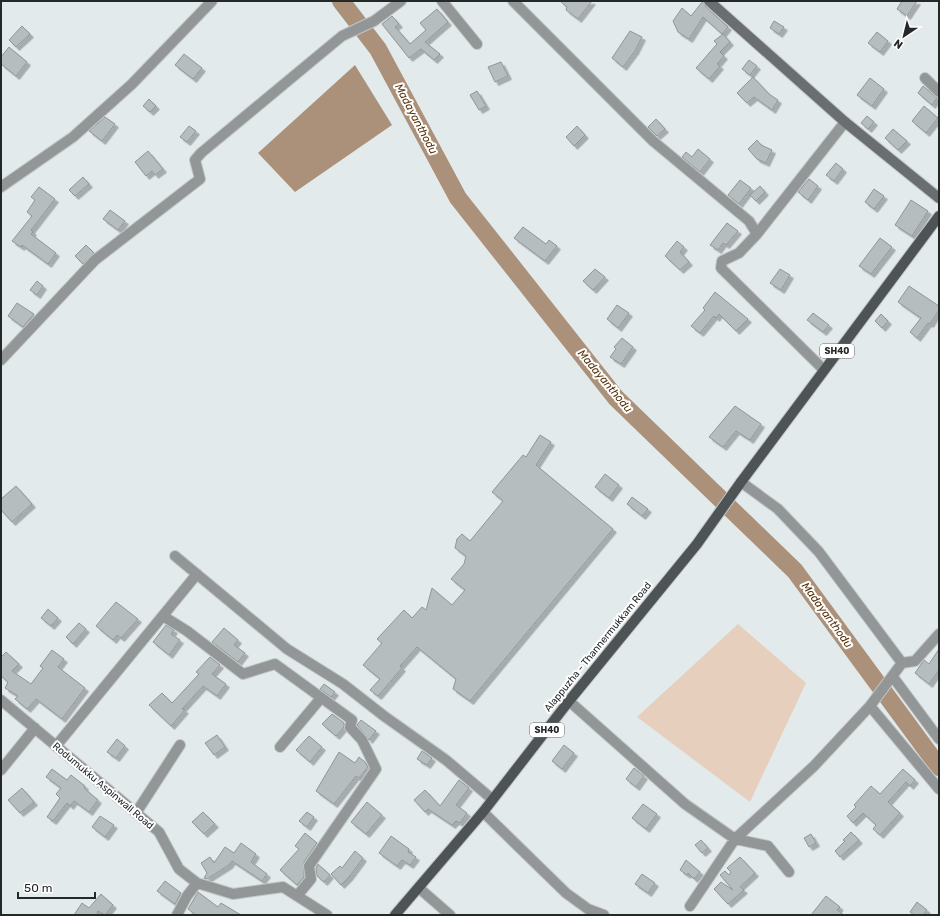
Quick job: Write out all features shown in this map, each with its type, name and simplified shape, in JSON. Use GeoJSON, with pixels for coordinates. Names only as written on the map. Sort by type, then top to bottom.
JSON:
{"type":"FeatureCollection","features":[{"type":"Feature","properties":{"kind":"main road"},"geometry":{"type":"LineString","coordinates":[[709,1],[845,122],[939,198]]}},
{"type":"Feature","properties":{"kind":"main road","name":"SH40"},"geometry":{"type":"LineString","coordinates":[[739,485],[939,216]]}},
{"type":"Feature","properties":{"kind":"main road","name":"Alappuzha - Thannermukkam Road"},"geometry":{"type":"LineString","coordinates":[[395,915],[483,812],[569,701],[697,544],[739,485]]}},
{"type":"Feature","properties":{"kind":"street"},"geometry":{"type":"LineString","coordinates":[[1,360],[95,260],[200,179],[195,160],[201,153],[342,36],[374,21],[401,1]]}},
{"type":"Feature","properties":{"kind":"street"},"geometry":{"type":"LineString","coordinates":[[442,1],[477,44]]}},
{"type":"Feature","properties":{"kind":"street"},"geometry":{"type":"LineString","coordinates":[[513,1],[653,140],[749,221],[757,234]]}},
{"type":"Feature","properties":{"kind":"street"},"geometry":{"type":"LineString","coordinates":[[1,187],[73,137],[132,84],[210,2]]}},
{"type":"Feature","properties":{"kind":"street"},"geometry":{"type":"LineString","coordinates":[[925,78],[939,92]]}},
{"type":"Feature","properties":{"kind":"street"},"geometry":{"type":"LineString","coordinates":[[824,370],[721,268],[722,261],[739,253],[757,234],[845,122]]}},
{"type":"Feature","properties":{"kind":"street"},"geometry":{"type":"LineString","coordinates":[[739,485],[778,509],[819,552],[902,663]]}},
{"type":"Feature","properties":{"kind":"street"},"geometry":{"type":"LineString","coordinates":[[175,556],[287,649],[343,684],[384,716],[446,760],[492,799]]}},
{"type":"Feature","properties":{"kind":"street"},"geometry":{"type":"LineString","coordinates":[[56,746],[197,574]]}},
{"type":"Feature","properties":{"kind":"street"},"geometry":{"type":"LineString","coordinates":[[163,616],[243,674],[275,664],[352,720],[350,727],[362,740],[376,769],[310,866],[312,879],[297,896]]}},
{"type":"Feature","properties":{"kind":"street"},"geometry":{"type":"LineString","coordinates":[[690,906],[735,839],[814,766],[870,706],[902,663],[915,661],[939,634]]}},
{"type":"Feature","properties":{"kind":"street"},"geometry":{"type":"LineString","coordinates":[[890,681],[939,739]]}},
{"type":"Feature","properties":{"kind":"street"},"geometry":{"type":"LineString","coordinates":[[280,747],[321,698]]}},
{"type":"Feature","properties":{"kind":"street","name":"Rodumukku Aspinwall Road"},"geometry":{"type":"LineString","coordinates":[[1,700],[159,832],[179,869],[196,883],[233,894],[283,887],[327,915]]}},
{"type":"Feature","properties":{"kind":"street"},"geometry":{"type":"LineString","coordinates":[[569,701],[685,804],[735,839],[768,846],[789,872]]}},
{"type":"Feature","properties":{"kind":"street"},"geometry":{"type":"LineString","coordinates":[[870,706],[939,789]]}},
{"type":"Feature","properties":{"kind":"street"},"geometry":{"type":"LineString","coordinates":[[1,770],[34,728]]}},
{"type":"Feature","properties":{"kind":"street"},"geometry":{"type":"LineString","coordinates":[[136,813],[180,745]]}},
{"type":"Feature","properties":{"kind":"street"},"geometry":{"type":"LineString","coordinates":[[483,812],[566,893],[588,909],[604,915]]}},
{"type":"Feature","properties":{"kind":"street"},"geometry":{"type":"LineString","coordinates":[[177,915],[196,883]]}},
{"type":"Feature","properties":{"kind":"street"},"geometry":{"type":"LineString","coordinates":[[419,888],[450,915]]}},
{"type":"Feature","properties":{"kind":"shaded area"},"geometry":{"type":"Polygon","coordinates":[[[355,65],[392,125],[295,192],[258,153],[355,65]]]}},
{"type":"Feature","properties":{"kind":"shaded area"},"geometry":{"type":"Polygon","coordinates":[[[738,624],[806,683],[750,802],[637,717],[738,624]]]}},
{"type":"Feature","properties":{"kind":"building"},"geometry":{"type":"Polygon","coordinates":[[[560,1],[592,1],[578,19],[566,10],[567,7],[560,1]]]}},
{"type":"Feature","properties":{"kind":"building"},"geometry":{"type":"Polygon","coordinates":[[[703,1],[705,6],[728,27],[722,34],[703,17],[689,39],[678,32],[673,21],[682,8],[691,16],[703,1]]]}},
{"type":"Feature","properties":{"kind":"building"},"geometry":{"type":"Polygon","coordinates":[[[902,1],[917,1],[907,16],[897,9],[902,1]]]}},
{"type":"Feature","properties":{"kind":"building"},"geometry":{"type":"Polygon","coordinates":[[[437,9],[448,22],[425,42],[440,54],[434,60],[421,49],[409,58],[382,24],[392,16],[399,24],[395,27],[410,44],[426,30],[420,23],[437,9]]]}},
{"type":"Feature","properties":{"kind":"building"},"geometry":{"type":"Polygon","coordinates":[[[774,21],[784,27],[779,34],[770,28],[774,21]]]}},
{"type":"Feature","properties":{"kind":"building"},"geometry":{"type":"Polygon","coordinates":[[[22,26],[30,34],[16,47],[9,40],[22,26]]]}},
{"type":"Feature","properties":{"kind":"building"},"geometry":{"type":"Polygon","coordinates":[[[630,31],[642,37],[635,51],[623,67],[612,58],[630,31]]]}},
{"type":"Feature","properties":{"kind":"building"},"geometry":{"type":"Polygon","coordinates":[[[877,32],[888,41],[880,52],[868,43],[877,32]]]}},
{"type":"Feature","properties":{"kind":"building"},"geometry":{"type":"Polygon","coordinates":[[[723,34],[730,42],[720,52],[724,56],[717,64],[720,66],[709,79],[696,68],[717,44],[714,41],[723,34]]]}},
{"type":"Feature","properties":{"kind":"building"},"geometry":{"type":"Polygon","coordinates":[[[9,47],[27,62],[16,76],[1,64],[1,57],[9,47]]]}},
{"type":"Feature","properties":{"kind":"building"},"geometry":{"type":"Polygon","coordinates":[[[184,54],[202,68],[193,79],[175,65],[184,54]]]}},
{"type":"Feature","properties":{"kind":"building"},"geometry":{"type":"Polygon","coordinates":[[[749,60],[757,66],[750,75],[742,69],[749,60]]]}},
{"type":"Feature","properties":{"kind":"building"},"geometry":{"type":"Polygon","coordinates":[[[501,62],[508,76],[495,82],[488,67],[501,62]]]}},
{"type":"Feature","properties":{"kind":"building"},"geometry":{"type":"Polygon","coordinates":[[[753,77],[769,94],[778,100],[772,110],[754,97],[747,103],[737,93],[753,77]]]}},
{"type":"Feature","properties":{"kind":"building"},"geometry":{"type":"Polygon","coordinates":[[[870,78],[884,89],[872,106],[857,95],[870,78]]]}},
{"type":"Feature","properties":{"kind":"building"},"geometry":{"type":"Polygon","coordinates":[[[923,86],[937,98],[932,105],[918,93],[923,86]]]}},
{"type":"Feature","properties":{"kind":"building"},"geometry":{"type":"Polygon","coordinates":[[[477,91],[486,106],[479,110],[470,95],[477,91]]]}},
{"type":"Feature","properties":{"kind":"building"},"geometry":{"type":"Polygon","coordinates":[[[149,99],[156,106],[150,112],[143,106],[149,99]]]}},
{"type":"Feature","properties":{"kind":"building"},"geometry":{"type":"Polygon","coordinates":[[[924,106],[938,118],[926,133],[912,121],[924,106]]]}},
{"type":"Feature","properties":{"kind":"building"},"geometry":{"type":"Polygon","coordinates":[[[867,116],[874,122],[868,129],[861,123],[867,116]]]}},
{"type":"Feature","properties":{"kind":"building"},"geometry":{"type":"Polygon","coordinates":[[[105,117],[115,124],[102,141],[89,131],[105,117]]]}},
{"type":"Feature","properties":{"kind":"building"},"geometry":{"type":"Polygon","coordinates":[[[656,119],[665,129],[657,136],[648,127],[656,119]]]}},
{"type":"Feature","properties":{"kind":"building"},"geometry":{"type":"Polygon","coordinates":[[[189,126],[196,131],[187,142],[180,137],[189,126]]]}},
{"type":"Feature","properties":{"kind":"building"},"geometry":{"type":"Polygon","coordinates":[[[577,126],[585,135],[574,146],[566,137],[577,126]]]}},
{"type":"Feature","properties":{"kind":"building"},"geometry":{"type":"Polygon","coordinates":[[[893,129],[907,141],[898,150],[885,138],[893,129]]]}},
{"type":"Feature","properties":{"kind":"building"},"geometry":{"type":"Polygon","coordinates":[[[757,140],[761,145],[772,150],[766,163],[757,159],[748,149],[757,140]]]}},
{"type":"Feature","properties":{"kind":"building"},"geometry":{"type":"Polygon","coordinates":[[[698,149],[710,159],[700,172],[682,157],[686,152],[692,157],[698,149]]]}},
{"type":"Feature","properties":{"kind":"building"},"geometry":{"type":"Polygon","coordinates":[[[148,151],[163,169],[155,175],[152,171],[146,176],[135,162],[148,151]]]}},
{"type":"Feature","properties":{"kind":"building"},"geometry":{"type":"Polygon","coordinates":[[[836,163],[843,169],[834,181],[826,175],[836,163]]]}},
{"type":"Feature","properties":{"kind":"building"},"geometry":{"type":"Polygon","coordinates":[[[83,177],[89,184],[75,196],[69,190],[83,177]]]}},
{"type":"Feature","properties":{"kind":"building"},"geometry":{"type":"Polygon","coordinates":[[[809,179],[818,186],[808,200],[798,192],[809,179]]]}},
{"type":"Feature","properties":{"kind":"building"},"geometry":{"type":"Polygon","coordinates":[[[740,180],[751,188],[739,204],[728,195],[740,180]]]}},
{"type":"Feature","properties":{"kind":"building"},"geometry":{"type":"Polygon","coordinates":[[[760,186],[765,192],[756,201],[750,195],[760,186]]]}},
{"type":"Feature","properties":{"kind":"building"},"geometry":{"type":"Polygon","coordinates":[[[39,187],[55,199],[31,230],[33,232],[31,234],[56,253],[48,264],[22,245],[21,247],[12,241],[32,216],[27,212],[35,200],[31,197],[39,187]]]}},
{"type":"Feature","properties":{"kind":"building"},"geometry":{"type":"Polygon","coordinates":[[[874,189],[884,196],[874,209],[865,202],[874,189]]]}},
{"type":"Feature","properties":{"kind":"building"},"geometry":{"type":"Polygon","coordinates":[[[911,200],[928,211],[912,236],[895,225],[911,200]]]}},
{"type":"Feature","properties":{"kind":"building"},"geometry":{"type":"Polygon","coordinates":[[[110,210],[125,221],[118,230],[103,219],[110,210]]]}},
{"type":"Feature","properties":{"kind":"building"},"geometry":{"type":"Polygon","coordinates":[[[727,223],[738,231],[726,245],[723,243],[718,250],[710,245],[727,223]]]}},
{"type":"Feature","properties":{"kind":"building"},"geometry":{"type":"Polygon","coordinates":[[[523,227],[546,244],[549,240],[557,246],[545,261],[514,238],[523,227]]]}},
{"type":"Feature","properties":{"kind":"building"},"geometry":{"type":"Polygon","coordinates":[[[880,238],[892,247],[871,274],[859,266],[880,238]]]}},
{"type":"Feature","properties":{"kind":"building"},"geometry":{"type":"Polygon","coordinates":[[[677,241],[684,247],[680,252],[689,262],[680,270],[665,256],[677,241]]]}},
{"type":"Feature","properties":{"kind":"building"},"geometry":{"type":"Polygon","coordinates":[[[86,245],[94,253],[83,264],[75,256],[86,245]]]}},
{"type":"Feature","properties":{"kind":"building"},"geometry":{"type":"Polygon","coordinates":[[[595,269],[605,277],[593,290],[583,281],[595,269]]]}},
{"type":"Feature","properties":{"kind":"building"},"geometry":{"type":"Polygon","coordinates":[[[780,269],[790,275],[781,290],[770,283],[780,269]]]}},
{"type":"Feature","properties":{"kind":"building"},"geometry":{"type":"Polygon","coordinates":[[[37,281],[43,286],[37,295],[30,290],[37,281]]]}},
{"type":"Feature","properties":{"kind":"building"},"geometry":{"type":"Polygon","coordinates":[[[909,286],[939,306],[939,310],[930,324],[928,323],[917,338],[910,332],[921,318],[898,302],[909,286]]]}},
{"type":"Feature","properties":{"kind":"building"},"geometry":{"type":"Polygon","coordinates":[[[715,292],[748,319],[736,331],[719,314],[716,318],[714,316],[700,333],[691,326],[705,310],[703,308],[715,292]]]}},
{"type":"Feature","properties":{"kind":"building"},"geometry":{"type":"Polygon","coordinates":[[[17,303],[34,314],[23,327],[8,316],[17,303]]]}},
{"type":"Feature","properties":{"kind":"building"},"geometry":{"type":"Polygon","coordinates":[[[617,305],[629,313],[618,328],[607,319],[617,305]]]}},
{"type":"Feature","properties":{"kind":"building"},"geometry":{"type":"Polygon","coordinates":[[[813,313],[829,325],[823,332],[807,320],[813,313]]]}},
{"type":"Feature","properties":{"kind":"building"},"geometry":{"type":"Polygon","coordinates":[[[881,314],[888,321],[882,328],[875,321],[881,314]]]}},
{"type":"Feature","properties":{"kind":"building"},"geometry":{"type":"Polygon","coordinates":[[[622,338],[633,347],[621,364],[610,357],[616,349],[614,347],[622,338]]]}},
{"type":"Feature","properties":{"kind":"building"},"geometry":{"type":"Polygon","coordinates":[[[735,406],[761,424],[750,440],[736,431],[723,447],[709,437],[735,406]]]}},
{"type":"Feature","properties":{"kind":"building"},"geometry":{"type":"Polygon","coordinates":[[[540,435],[551,442],[536,465],[613,529],[470,701],[453,689],[456,679],[417,647],[400,666],[402,668],[378,696],[370,690],[380,679],[363,665],[382,643],[377,639],[404,610],[412,618],[422,607],[426,610],[432,588],[452,605],[465,590],[451,579],[464,564],[466,556],[455,548],[457,539],[462,534],[470,541],[503,501],[492,492],[523,455],[526,457],[540,435]]]}},
{"type":"Feature","properties":{"kind":"building"},"geometry":{"type":"Polygon","coordinates":[[[605,474],[619,485],[609,498],[595,487],[605,474]]]}},
{"type":"Feature","properties":{"kind":"building"},"geometry":{"type":"Polygon","coordinates":[[[16,486],[32,504],[12,522],[1,510],[1,499],[16,486]]]}},
{"type":"Feature","properties":{"kind":"building"},"geometry":{"type":"Polygon","coordinates":[[[632,497],[648,509],[642,516],[627,504],[632,497]]]}},
{"type":"Feature","properties":{"kind":"building"},"geometry":{"type":"Polygon","coordinates":[[[116,602],[138,619],[121,638],[117,635],[113,640],[96,626],[116,602]]]}},
{"type":"Feature","properties":{"kind":"building"},"geometry":{"type":"Polygon","coordinates":[[[48,609],[58,618],[51,626],[41,618],[48,609]]]}},
{"type":"Feature","properties":{"kind":"building"},"geometry":{"type":"Polygon","coordinates":[[[79,623],[86,629],[73,644],[66,637],[79,623]]]}},
{"type":"Feature","properties":{"kind":"building"},"geometry":{"type":"Polygon","coordinates":[[[166,625],[174,630],[171,634],[180,640],[169,655],[153,642],[166,625]]]}},
{"type":"Feature","properties":{"kind":"building"},"geometry":{"type":"Polygon","coordinates":[[[224,628],[238,640],[234,645],[245,653],[238,662],[212,642],[224,628]]]}},
{"type":"Feature","properties":{"kind":"building"},"geometry":{"type":"Polygon","coordinates":[[[939,649],[939,670],[929,684],[915,673],[924,660],[929,664],[939,649]]]}},
{"type":"Feature","properties":{"kind":"building"},"geometry":{"type":"Polygon","coordinates":[[[52,650],[64,659],[58,667],[85,688],[62,719],[36,699],[27,709],[15,699],[18,696],[5,688],[8,682],[1,676],[1,657],[6,652],[19,664],[12,671],[31,684],[43,668],[40,666],[52,650]]]}},
{"type":"Feature","properties":{"kind":"building"},"geometry":{"type":"Polygon","coordinates":[[[210,657],[220,665],[212,674],[226,684],[217,696],[203,686],[182,709],[185,710],[171,726],[149,705],[162,693],[172,703],[199,674],[196,672],[210,657]]]}},
{"type":"Feature","properties":{"kind":"building"},"geometry":{"type":"Polygon","coordinates":[[[324,684],[335,692],[331,697],[320,689],[324,684]]]}},
{"type":"Feature","properties":{"kind":"building"},"geometry":{"type":"Polygon","coordinates":[[[332,714],[344,723],[344,727],[336,736],[322,724],[332,714]]]}},
{"type":"Feature","properties":{"kind":"building"},"geometry":{"type":"Polygon","coordinates":[[[361,720],[376,731],[369,740],[357,725],[361,720]]]}},
{"type":"Feature","properties":{"kind":"building"},"geometry":{"type":"Polygon","coordinates":[[[217,735],[225,747],[214,755],[205,743],[217,735]]]}},
{"type":"Feature","properties":{"kind":"building"},"geometry":{"type":"Polygon","coordinates":[[[309,736],[322,747],[310,762],[296,750],[309,736]]]}},
{"type":"Feature","properties":{"kind":"building"},"geometry":{"type":"Polygon","coordinates":[[[117,739],[125,746],[116,758],[107,752],[117,739]]]}},
{"type":"Feature","properties":{"kind":"building"},"geometry":{"type":"Polygon","coordinates":[[[564,745],[574,753],[562,769],[552,761],[564,745]]]}},
{"type":"Feature","properties":{"kind":"building"},"geometry":{"type":"Polygon","coordinates":[[[422,751],[432,758],[427,765],[417,759],[422,751]]]}},
{"type":"Feature","properties":{"kind":"building"},"geometry":{"type":"Polygon","coordinates":[[[339,752],[355,763],[359,757],[368,767],[359,778],[356,776],[334,804],[316,791],[339,752]]]}},
{"type":"Feature","properties":{"kind":"building"},"geometry":{"type":"Polygon","coordinates":[[[634,768],[644,776],[636,787],[626,779],[634,768]]]}},
{"type":"Feature","properties":{"kind":"building"},"geometry":{"type":"Polygon","coordinates":[[[52,769],[67,780],[71,775],[85,786],[84,788],[98,800],[89,812],[74,801],[70,806],[67,803],[53,821],[47,817],[60,798],[56,794],[61,788],[46,777],[52,769]]]}},
{"type":"Feature","properties":{"kind":"building"},"geometry":{"type":"Polygon","coordinates":[[[903,769],[915,780],[910,786],[906,782],[888,802],[900,813],[880,835],[873,829],[876,825],[863,813],[853,823],[847,816],[856,807],[854,805],[871,786],[880,794],[903,769]]]}},
{"type":"Feature","properties":{"kind":"building"},"geometry":{"type":"Polygon","coordinates":[[[459,780],[469,788],[456,805],[467,813],[460,823],[456,821],[452,825],[428,809],[425,812],[414,800],[425,790],[440,806],[459,780]]]}},
{"type":"Feature","properties":{"kind":"building"},"geometry":{"type":"Polygon","coordinates":[[[22,788],[34,802],[20,813],[8,800],[22,788]]]}},
{"type":"Feature","properties":{"kind":"building"},"geometry":{"type":"Polygon","coordinates":[[[367,802],[382,815],[366,834],[351,822],[367,802]]]}},
{"type":"Feature","properties":{"kind":"building"},"geometry":{"type":"Polygon","coordinates":[[[643,804],[657,814],[646,829],[632,818],[643,804]]]}},
{"type":"Feature","properties":{"kind":"building"},"geometry":{"type":"Polygon","coordinates":[[[203,812],[215,824],[204,834],[192,822],[203,812]]]}},
{"type":"Feature","properties":{"kind":"building"},"geometry":{"type":"Polygon","coordinates":[[[307,812],[314,817],[307,827],[299,821],[307,812]]]}},
{"type":"Feature","properties":{"kind":"building"},"geometry":{"type":"Polygon","coordinates":[[[100,816],[114,825],[105,837],[92,827],[100,816]]]}},
{"type":"Feature","properties":{"kind":"building"},"geometry":{"type":"Polygon","coordinates":[[[851,832],[859,840],[840,857],[835,851],[845,841],[843,840],[851,832]]]}},
{"type":"Feature","properties":{"kind":"building"},"geometry":{"type":"Polygon","coordinates":[[[305,833],[317,843],[304,862],[304,877],[297,885],[280,870],[299,849],[295,846],[305,833]]]}},
{"type":"Feature","properties":{"kind":"building"},"geometry":{"type":"Polygon","coordinates":[[[811,834],[816,843],[809,847],[804,838],[811,834]]]}},
{"type":"Feature","properties":{"kind":"building"},"geometry":{"type":"Polygon","coordinates":[[[391,836],[409,849],[408,852],[416,857],[410,865],[402,860],[397,866],[379,853],[391,836]]]}},
{"type":"Feature","properties":{"kind":"building"},"geometry":{"type":"Polygon","coordinates":[[[701,840],[708,848],[702,853],[695,845],[701,840]]]}},
{"type":"Feature","properties":{"kind":"building"},"geometry":{"type":"Polygon","coordinates":[[[241,843],[256,854],[251,862],[267,874],[262,881],[232,861],[229,865],[207,879],[204,878],[207,873],[201,863],[210,857],[214,863],[225,847],[234,853],[241,843]]]}},
{"type":"Feature","properties":{"kind":"building"},"geometry":{"type":"Polygon","coordinates":[[[355,851],[363,858],[341,885],[331,874],[340,866],[342,868],[355,851]]]}},
{"type":"Feature","properties":{"kind":"building"},"geometry":{"type":"Polygon","coordinates":[[[740,857],[755,873],[740,887],[744,890],[728,904],[714,889],[721,882],[733,890],[720,875],[725,871],[729,875],[731,872],[727,868],[740,857]]]}},
{"type":"Feature","properties":{"kind":"building"},"geometry":{"type":"Polygon","coordinates":[[[686,860],[700,872],[694,879],[688,873],[687,875],[680,870],[686,860]]]}},
{"type":"Feature","properties":{"kind":"building"},"geometry":{"type":"Polygon","coordinates":[[[318,864],[330,875],[324,882],[317,876],[316,868],[318,864]]]}},
{"type":"Feature","properties":{"kind":"building"},"geometry":{"type":"Polygon","coordinates":[[[642,874],[655,883],[648,893],[635,884],[642,874]]]}},
{"type":"Feature","properties":{"kind":"building"},"geometry":{"type":"Polygon","coordinates":[[[165,881],[181,893],[175,904],[157,891],[165,881]]]}},
{"type":"Feature","properties":{"kind":"building"},"geometry":{"type":"Polygon","coordinates":[[[198,892],[218,907],[221,903],[241,915],[196,915],[188,909],[198,892]]]}},
{"type":"Feature","properties":{"kind":"building"},"geometry":{"type":"Polygon","coordinates":[[[101,894],[113,905],[105,915],[98,911],[97,913],[100,915],[74,915],[82,903],[89,908],[101,894]]]}},
{"type":"Feature","properties":{"kind":"building"},"geometry":{"type":"Polygon","coordinates":[[[826,896],[840,907],[837,910],[844,915],[811,915],[826,896]]]}},
{"type":"Feature","properties":{"kind":"building"},"geometry":{"type":"Polygon","coordinates":[[[917,902],[927,910],[923,915],[914,915],[910,912],[917,902]]]}},
{"type":"Feature","properties":{"kind":"waterway","name":"Madayanthodu"},"geometry":{"type":"LineString","coordinates":[[341,1],[378,49],[458,198],[616,398],[795,571],[939,767]]}}]}
